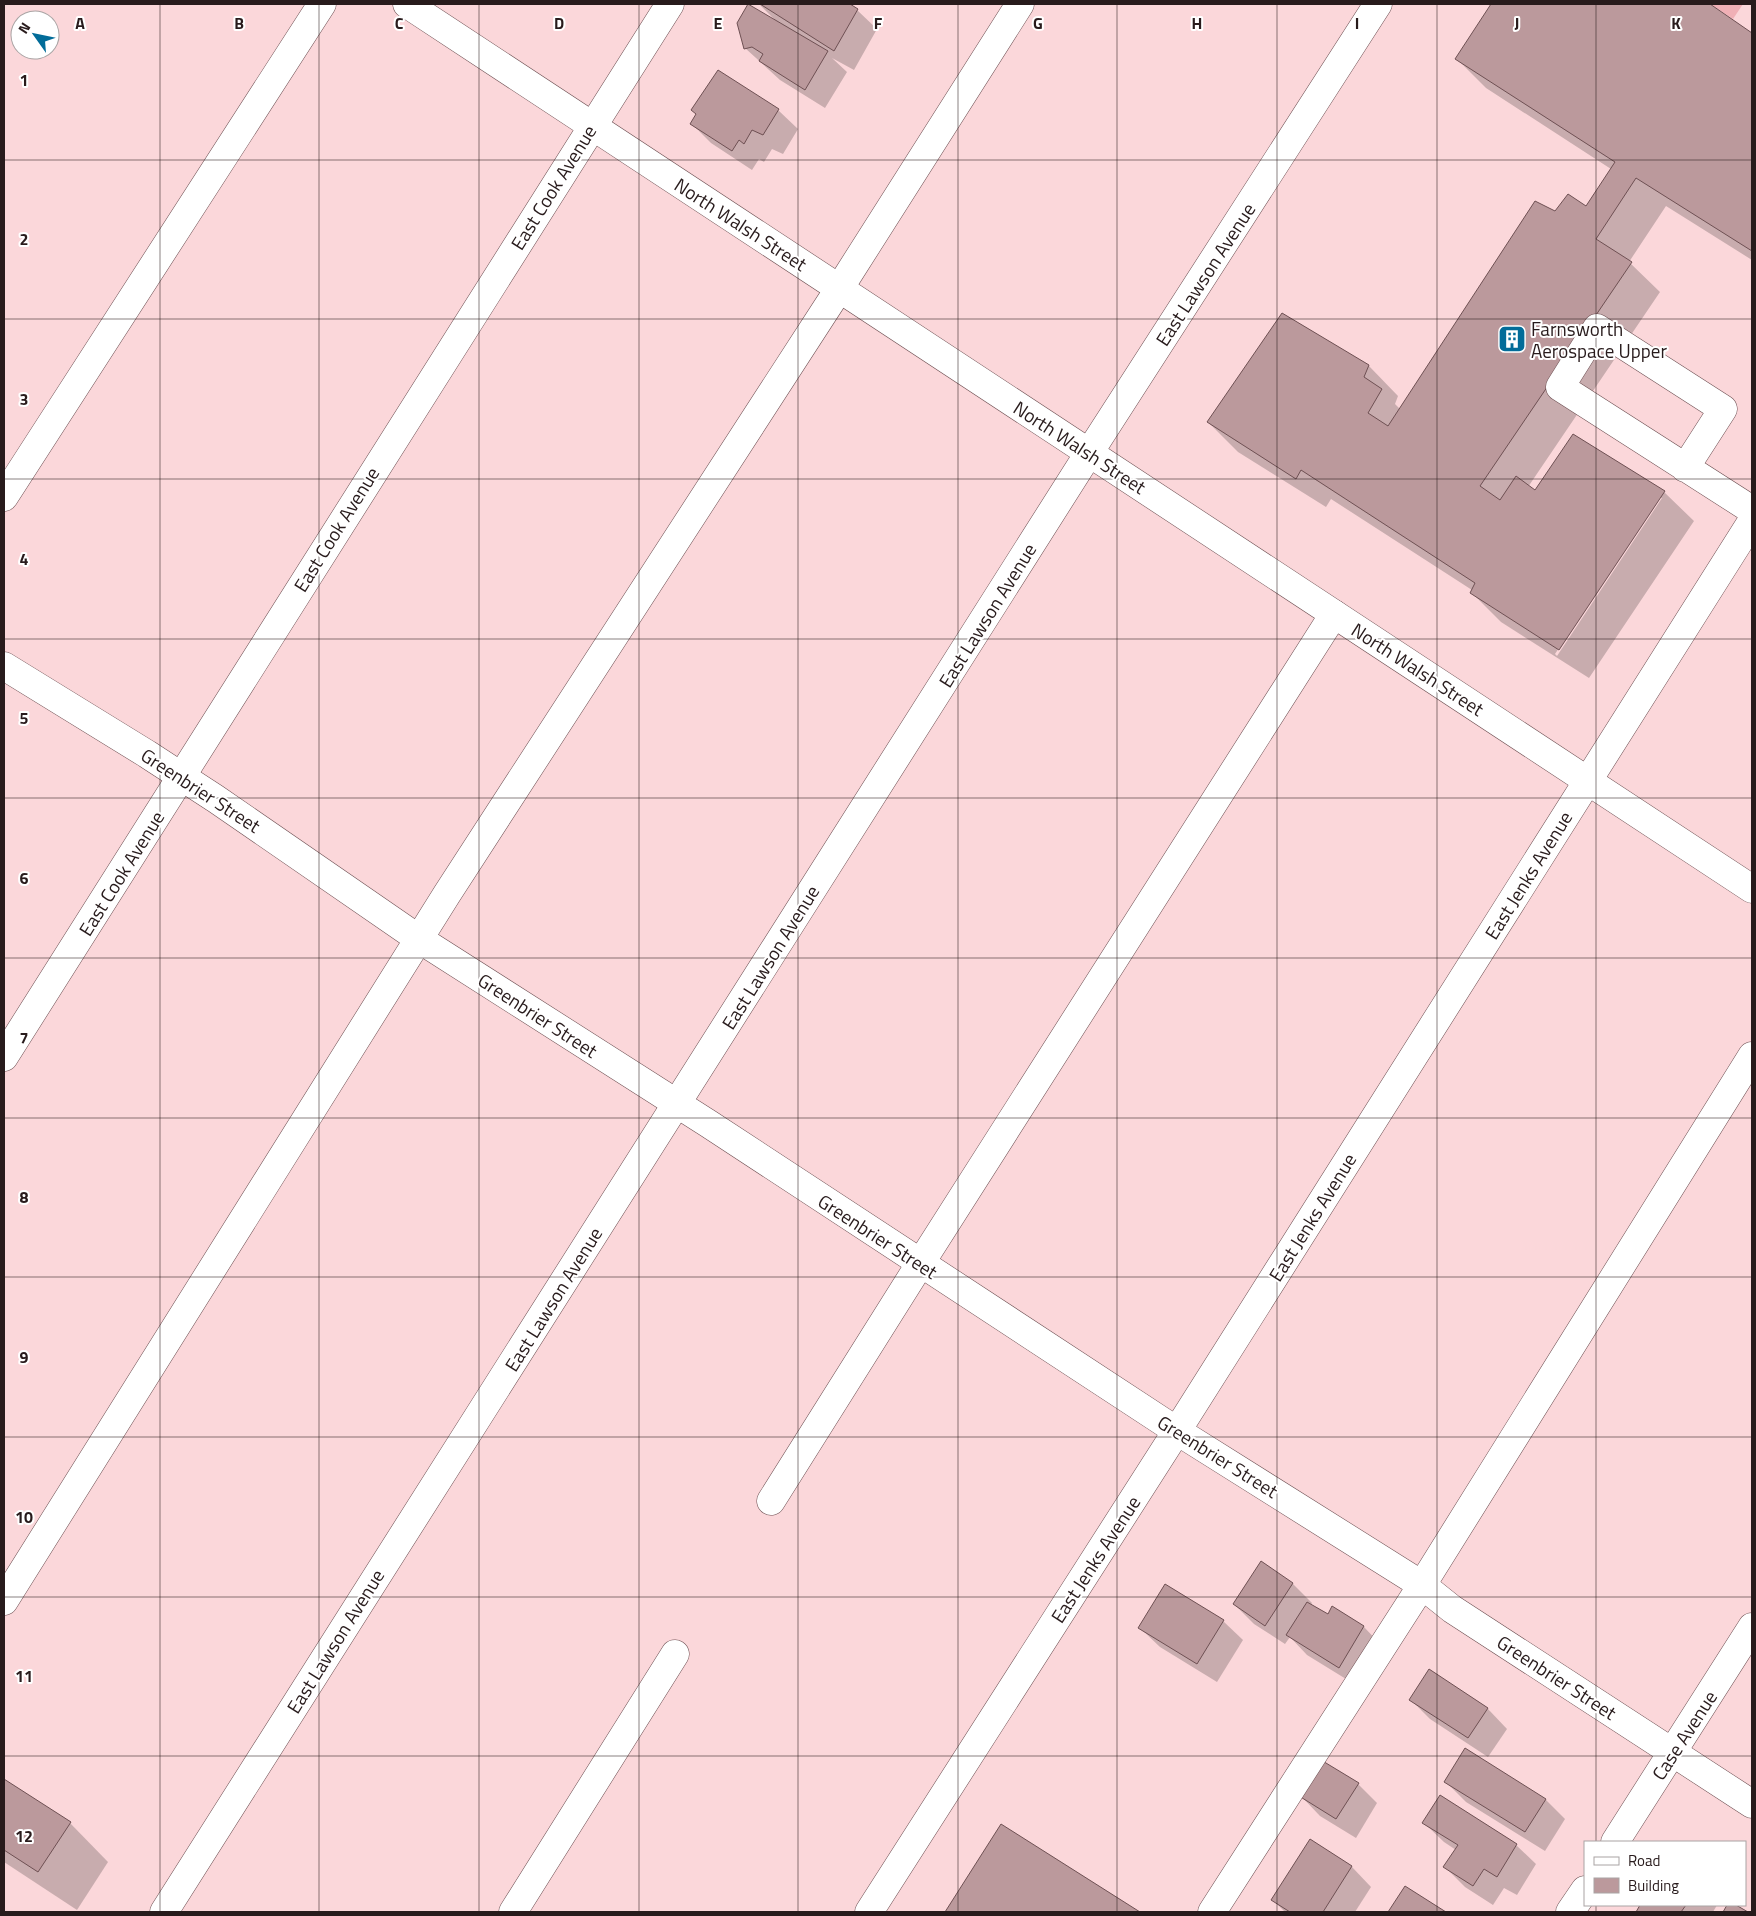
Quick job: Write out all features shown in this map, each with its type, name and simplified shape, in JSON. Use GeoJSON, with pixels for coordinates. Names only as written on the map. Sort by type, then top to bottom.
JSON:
{"type":"FeatureCollection","features":[{"type":"Feature","properties":{"kind":"street"},"geometry":{"type":"LineString","coordinates":[[4,498],[322,4]]}},
{"type":"Feature","properties":{"kind":"street","name":"North Walsh Street"},"geometry":{"type":"LineString","coordinates":[[407,4],[1752,889]]}},
{"type":"Feature","properties":{"kind":"street","name":"East Cook Avenue"},"geometry":{"type":"LineString","coordinates":[[4,1057],[368,477],[670,4]]}},
{"type":"Feature","properties":{"kind":"street"},"geometry":{"type":"LineString","coordinates":[[4,1601],[419,939],[839,289],[1020,4]]}},
{"type":"Feature","properties":{"kind":"street","name":"East Lawson Avenue"},"geometry":{"type":"LineString","coordinates":[[164,1912],[1089,453],[1378,4]]}},
{"type":"Feature","properties":{"kind":"street"},"geometry":{"type":"LineString","coordinates":[[1685,468],[1723,409],[1597,328],[1560,387],[1685,468],[1752,510]]}},
{"type":"Feature","properties":{"kind":"street","name":"East Jenks Avenue"},"geometry":{"type":"LineString","coordinates":[[869,1912],[1177,1431],[1752,521]]}},
{"type":"Feature","properties":{"kind":"street"},"geometry":{"type":"LineString","coordinates":[[771,1501],[1334,614]]}},
{"type":"Feature","properties":{"kind":"street","name":"Greenbrier Street"},"geometry":{"type":"LineString","coordinates":[[4,666],[181,776],[419,939],[678,1104],[1177,1431],[1422,1585],[1452,1609],[1752,1804]]}},
{"type":"Feature","properties":{"kind":"street"},"geometry":{"type":"LineString","coordinates":[[1212,1912],[1422,1585],[1752,1056]]}},
{"type":"Feature","properties":{"kind":"street","name":"Case Avenue"},"geometry":{"type":"LineString","coordinates":[[1616,1841],[1752,1627]]}},
{"type":"Feature","properties":{"kind":"street"},"geometry":{"type":"LineString","coordinates":[[513,1912],[675,1654]]}},
{"type":"Feature","properties":{"kind":"street"},"geometry":{"type":"LineString","coordinates":[[1570,1912],[1584,1891]]}},
{"type":"Feature","properties":{"kind":"shaded area"},"geometry":{"type":"Polygon","coordinates":[[[1710,4],[1743,4],[1733,19],[1710,4]]]}},
{"type":"Feature","properties":{"kind":"building"},"geometry":{"type":"Polygon","coordinates":[[[748,4],[828,51],[805,90],[759,61],[763,54],[752,47],[744,49],[737,23],[748,4]]]}},
{"type":"Feature","properties":{"kind":"building"},"geometry":{"type":"Polygon","coordinates":[[[760,4],[850,4],[858,9],[834,51],[760,4]]]}},
{"type":"Feature","properties":{"kind":"building","name":"Farnsworth Aerospace Upper"},"geometry":{"type":"Polygon","coordinates":[[[1491,4],[1710,4],[1752,33],[1752,251],[1636,178],[1596,239],[1632,262],[1480,486],[1500,500],[1516,476],[1535,490],[1573,434],[1665,491],[1559,650],[1470,593],[1475,583],[1301,470],[1296,479],[1207,422],[1282,313],[1369,365],[1364,377],[1382,389],[1368,413],[1388,426],[1535,201],[1555,211],[1568,194],[1586,206],[1615,162],[1455,59],[1491,4]]]}},
{"type":"Feature","properties":{"kind":"building"},"geometry":{"type":"Polygon","coordinates":[[[718,70],[779,109],[763,135],[752,130],[744,144],[739,140],[732,151],[690,124],[696,114],[691,110],[718,70]]]}},
{"type":"Feature","properties":{"kind":"building"},"geometry":{"type":"Polygon","coordinates":[[[1261,1561],[1293,1583],[1265,1626],[1233,1604],[1261,1561]]]}},
{"type":"Feature","properties":{"kind":"building"},"geometry":{"type":"Polygon","coordinates":[[[1165,1584],[1224,1620],[1197,1664],[1138,1628],[1165,1584]]]}},
{"type":"Feature","properties":{"kind":"building"},"geometry":{"type":"Polygon","coordinates":[[[1307,1602],[1328,1614],[1332,1606],[1364,1626],[1339,1668],[1286,1635],[1307,1602]]]}},
{"type":"Feature","properties":{"kind":"building"},"geometry":{"type":"Polygon","coordinates":[[[1429,1669],[1488,1708],[1468,1738],[1409,1700],[1429,1669]]]}},
{"type":"Feature","properties":{"kind":"building"},"geometry":{"type":"Polygon","coordinates":[[[1465,1748],[1546,1799],[1525,1832],[1444,1782],[1465,1748]]]}},
{"type":"Feature","properties":{"kind":"building"},"geometry":{"type":"Polygon","coordinates":[[[1321,1760],[1359,1783],[1336,1819],[1299,1796],[1321,1760]]]}},
{"type":"Feature","properties":{"kind":"building"},"geometry":{"type":"Polygon","coordinates":[[[4,1779],[71,1822],[38,1872],[4,1850],[4,1779]]]}},
{"type":"Feature","properties":{"kind":"building"},"geometry":{"type":"Polygon","coordinates":[[[1440,1795],[1517,1844],[1497,1877],[1484,1869],[1473,1886],[1443,1867],[1458,1845],[1422,1823],[1440,1795]]]}},
{"type":"Feature","properties":{"kind":"building"},"geometry":{"type":"Polygon","coordinates":[[[1001,1824],[1140,1912],[945,1912],[1001,1824]]]}},
{"type":"Feature","properties":{"kind":"building"},"geometry":{"type":"Polygon","coordinates":[[[1310,1839],[1352,1866],[1323,1912],[1290,1912],[1271,1900],[1310,1839]]]}},
{"type":"Feature","properties":{"kind":"building"},"geometry":{"type":"Polygon","coordinates":[[[1405,1886],[1446,1912],[1388,1912],[1405,1886]]]}},
{"type":"Feature","properties":{"kind":"building"},"geometry":{"type":"Polygon","coordinates":[[[1639,1906],[1685,1906],[1681,1912],[1636,1912],[1639,1906]]]}},
{"type":"Feature","properties":{"kind":"building"},"geometry":{"type":"Polygon","coordinates":[[[1726,1906],[1738,1906],[1748,1912],[1723,1912],[1726,1906]]]}},
{"type":"Feature","properties":{"kind":"place","name":"Farnsworth Aerospace Upper"},"geometry":{"type":"Point","coordinates":[1512,339]}}]}
